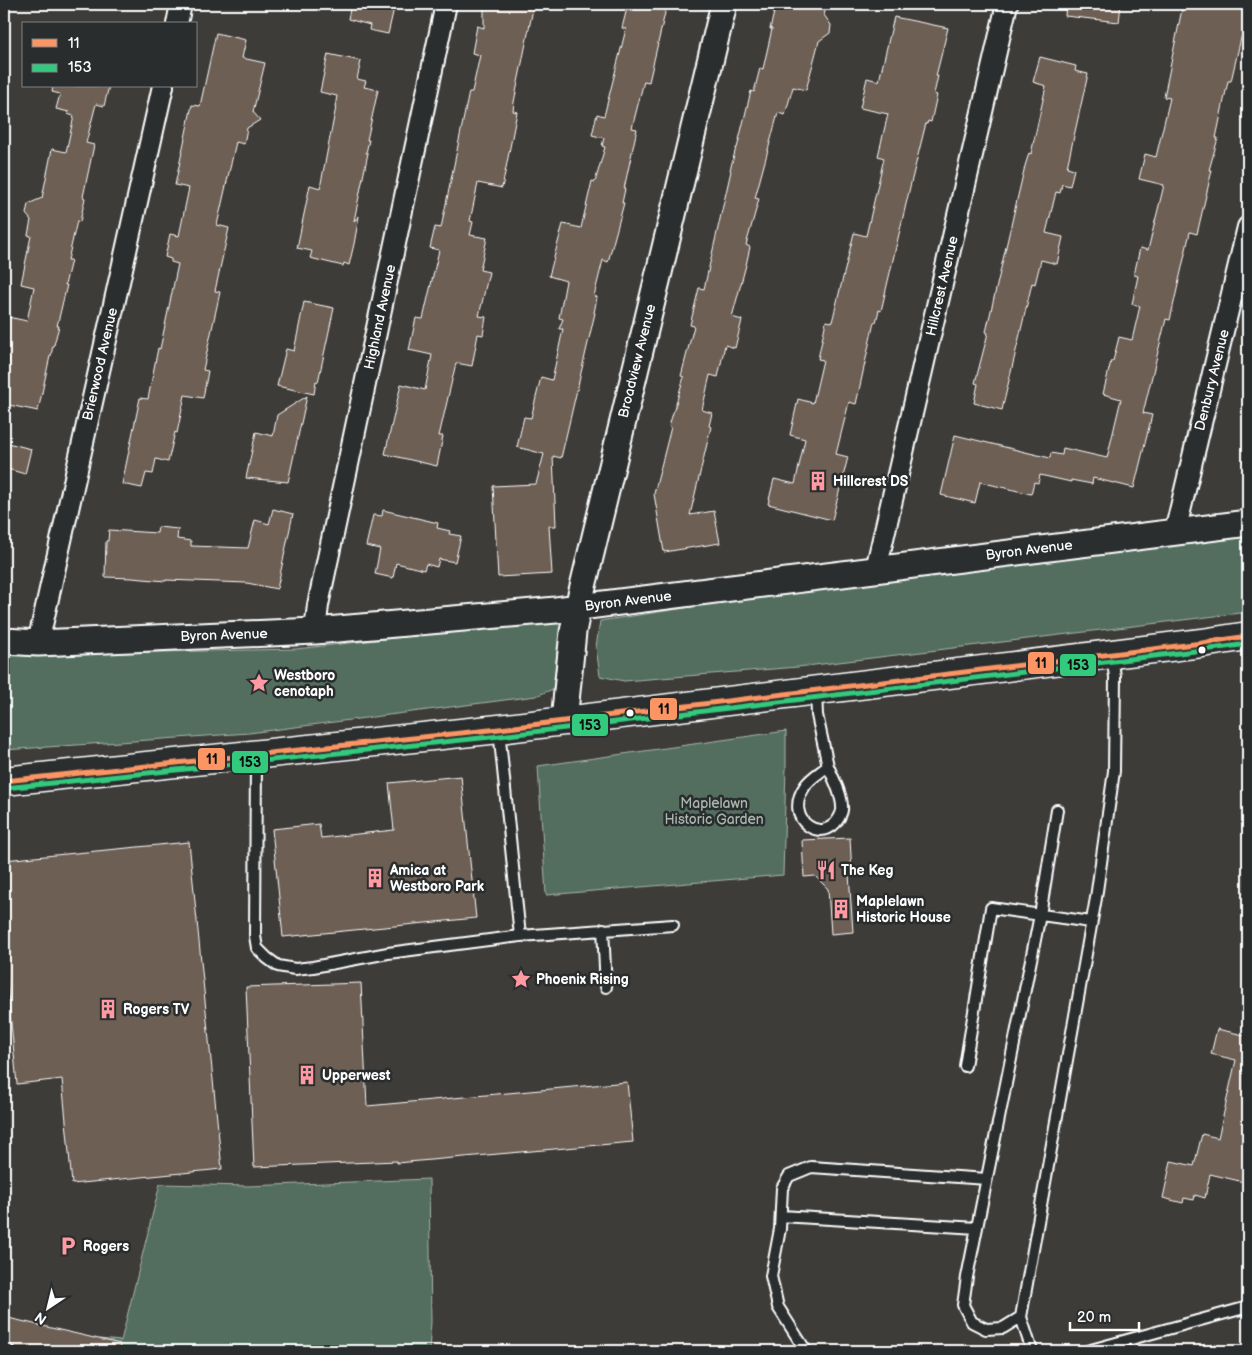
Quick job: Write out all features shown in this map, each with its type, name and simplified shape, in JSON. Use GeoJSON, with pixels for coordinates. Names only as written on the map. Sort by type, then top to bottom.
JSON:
{"type":"FeatureCollection","features":[{"type":"Feature","properties":{"kind":"main road"},"geometry":{"type":"LineString","coordinates":[[4,781],[499,729],[1248,636]]}},
{"type":"Feature","properties":{"kind":"street"},"geometry":{"type":"LineString","coordinates":[[177,22],[181,4]]}},
{"type":"Feature","properties":{"kind":"street","name":"Highland Avenue"},"geometry":{"type":"LineString","coordinates":[[315,631],[320,595],[446,4]]}},
{"type":"Feature","properties":{"kind":"street","name":"Broadview Avenue"},"geometry":{"type":"LineString","coordinates":[[564,721],[573,632],[578,607],[724,4]]}},
{"type":"Feature","properties":{"kind":"street","name":"Hillcrest Avenue"},"geometry":{"type":"LineString","coordinates":[[876,569],[1008,4]]}},
{"type":"Feature","properties":{"kind":"street","name":"Brierwood Avenue"},"geometry":{"type":"LineString","coordinates":[[38,642],[163,88]]}},
{"type":"Feature","properties":{"kind":"street","name":"Denbury Avenue"},"geometry":{"type":"LineString","coordinates":[[1175,532],[1248,227]]}},
{"type":"Feature","properties":{"kind":"street","name":"Byron Avenue"},"geometry":{"type":"LineString","coordinates":[[4,641],[38,642],[315,631],[578,607],[1248,523]]}},
{"type":"Feature","properties":{"kind":"lane"},"geometry":{"type":"LineString","coordinates":[[1032,1351],[1021,1317],[1092,922],[1114,771],[1115,677],[1112,654]]}},
{"type":"Feature","properties":{"kind":"lane"},"geometry":{"type":"LineString","coordinates":[[816,691],[817,715],[828,766],[842,807],[837,821],[831,826],[815,829],[802,821],[797,806],[798,801],[804,787],[810,780],[828,766]]}},
{"type":"Feature","properties":{"kind":"lane"},"geometry":{"type":"LineString","coordinates":[[499,729],[520,936]]}},
{"type":"Feature","properties":{"kind":"lane"},"geometry":{"type":"LineString","coordinates":[[256,755],[255,936],[257,948],[278,966],[295,969],[314,967],[388,953],[520,936],[673,925]]}},
{"type":"Feature","properties":{"kind":"lane"},"geometry":{"type":"LineString","coordinates":[[1021,1317],[1003,1328],[986,1329],[972,1322],[963,1305],[1040,915],[1057,810]]}},
{"type":"Feature","properties":{"kind":"lane"},"geometry":{"type":"LineString","coordinates":[[965,1066],[991,908],[1092,922]]}},
{"type":"Feature","properties":{"kind":"lane"},"geometry":{"type":"LineString","coordinates":[[602,930],[606,987]]}},
{"type":"Feature","properties":{"kind":"lane"},"geometry":{"type":"LineString","coordinates":[[806,1351],[778,1307],[771,1276],[780,1229],[782,1188],[789,1176],[811,1167],[987,1178]]}},
{"type":"Feature","properties":{"kind":"lane"},"geometry":{"type":"LineString","coordinates":[[781,1216],[977,1228]]}},
{"type":"Feature","properties":{"kind":"lane"},"geometry":{"type":"LineString","coordinates":[[1088,1351],[1248,1307]]}},
{"type":"Feature","properties":{"kind":"lane"},"geometry":{"type":"LineString","coordinates":[[4,1350],[9,1351]]}},
{"type":"Feature","properties":{"kind":"green space"},"geometry":{"type":"Polygon","coordinates":[[[1248,533],[1248,612],[798,667],[624,681],[600,676],[596,647],[600,621],[866,580],[1248,533]]]}},
{"type":"Feature","properties":{"kind":"green space"},"geometry":{"type":"Polygon","coordinates":[[[563,619],[553,689],[536,696],[249,733],[4,750],[4,654],[296,649],[563,619]]]}},
{"type":"Feature","properties":{"kind":"green space","name":"Maplelawn Historic Garden"},"geometry":{"type":"Polygon","coordinates":[[[786,731],[783,875],[546,895],[538,766],[786,731]]]}},
{"type":"Feature","properties":{"kind":"green space"},"geometry":{"type":"Polygon","coordinates":[[[429,1179],[431,1322],[429,1351],[95,1351],[99,1339],[121,1341],[160,1184],[248,1186],[429,1179]]]}},
{"type":"Feature","properties":{"kind":"building"},"geometry":{"type":"Polygon","coordinates":[[[351,4],[395,4],[388,34],[369,30],[370,25],[348,19],[351,4]]]}},
{"type":"Feature","properties":{"kind":"building"},"geometry":{"type":"Polygon","coordinates":[[[484,4],[534,4],[514,102],[513,111],[517,112],[502,188],[478,183],[470,221],[473,222],[470,235],[487,238],[480,270],[489,272],[479,316],[486,317],[483,335],[478,334],[472,366],[456,363],[439,436],[443,436],[437,466],[385,454],[401,384],[425,390],[432,355],[409,350],[416,318],[423,319],[439,250],[430,248],[435,227],[441,228],[469,92],[472,92],[480,55],[472,53],[477,26],[484,28],[484,4]]]}},
{"type":"Feature","properties":{"kind":"building"},"geometry":{"type":"Polygon","coordinates":[[[628,4],[667,4],[649,82],[644,81],[632,128],[637,129],[624,189],[622,203],[624,203],[608,262],[603,260],[594,296],[597,297],[595,313],[561,458],[553,456],[556,526],[549,526],[552,574],[498,577],[493,486],[536,484],[544,454],[517,447],[524,417],[531,418],[541,377],[552,380],[563,329],[559,329],[563,319],[559,318],[566,281],[549,276],[563,224],[581,228],[592,181],[595,182],[605,147],[602,146],[604,138],[592,135],[597,114],[604,116],[626,29],[622,28],[628,4]]]}},
{"type":"Feature","properties":{"kind":"building"},"geometry":{"type":"Polygon","coordinates":[[[776,4],[827,4],[824,15],[831,25],[830,33],[819,41],[806,90],[793,87],[785,115],[778,113],[755,198],[759,199],[746,245],[750,247],[732,317],[742,320],[735,348],[725,345],[718,377],[710,375],[702,410],[712,413],[709,426],[711,427],[690,515],[714,511],[720,543],[664,552],[654,494],[671,427],[669,426],[684,377],[681,376],[694,326],[690,325],[699,288],[704,289],[730,170],[751,91],[754,92],[760,68],[763,69],[776,4]]]}},
{"type":"Feature","properties":{"kind":"building"},"geometry":{"type":"Polygon","coordinates":[[[1066,4],[1121,4],[1119,22],[1065,16],[1066,4]]]}},
{"type":"Feature","properties":{"kind":"building"},"geometry":{"type":"Polygon","coordinates":[[[1183,4],[1248,4],[1248,22],[1245,35],[1242,35],[1241,38],[1231,81],[1228,81],[1216,138],[1218,138],[1209,170],[1212,170],[1197,234],[1190,232],[1170,320],[1166,319],[1143,413],[1152,415],[1134,488],[1093,478],[1092,484],[1071,480],[1071,482],[1040,475],[1038,483],[1034,482],[1031,494],[980,482],[975,503],[941,495],[955,435],[1050,458],[1051,453],[1062,455],[1063,448],[1107,458],[1121,399],[1103,394],[1119,337],[1132,340],[1140,306],[1132,304],[1138,276],[1134,275],[1140,248],[1148,250],[1164,185],[1139,179],[1145,154],[1156,157],[1170,98],[1164,97],[1183,4]]]}},
{"type":"Feature","properties":{"kind":"building"},"geometry":{"type":"Polygon","coordinates":[[[894,17],[948,28],[936,76],[938,76],[934,94],[937,95],[931,122],[928,121],[926,123],[881,311],[879,310],[876,322],[874,322],[856,404],[849,402],[836,454],[848,457],[832,520],[768,504],[774,479],[795,484],[805,439],[790,435],[798,399],[813,403],[823,360],[818,359],[826,321],[832,322],[854,233],[866,236],[884,158],[878,156],[888,114],[860,108],[867,78],[879,81],[894,17]]]}},
{"type":"Feature","properties":{"kind":"building"},"geometry":{"type":"Polygon","coordinates":[[[216,33],[246,40],[242,58],[265,63],[253,112],[260,120],[247,128],[244,144],[236,142],[217,225],[229,228],[215,291],[220,292],[203,370],[208,371],[203,398],[185,395],[177,433],[175,432],[168,462],[156,459],[153,474],[146,473],[142,488],[122,484],[140,398],[148,399],[178,264],[171,262],[171,259],[165,257],[170,234],[179,236],[189,188],[175,185],[192,105],[200,106],[216,33]]]}},
{"type":"Feature","properties":{"kind":"building"},"geometry":{"type":"Polygon","coordinates":[[[328,54],[361,61],[357,79],[366,81],[364,87],[378,90],[367,140],[369,140],[366,153],[368,153],[354,221],[359,216],[354,244],[349,265],[344,263],[343,266],[310,258],[312,251],[297,248],[310,185],[320,188],[336,107],[337,96],[320,92],[328,54]]]}},
{"type":"Feature","properties":{"kind":"building"},"geometry":{"type":"Polygon","coordinates":[[[1040,57],[1076,66],[1075,71],[1088,74],[1067,167],[1074,169],[1070,186],[1062,184],[1060,193],[1056,192],[1046,233],[1063,237],[1057,264],[1041,260],[1035,284],[1032,283],[1002,410],[974,403],[978,384],[975,383],[1025,166],[1029,153],[1031,154],[1046,86],[1033,82],[1040,57]]]}},
{"type":"Feature","properties":{"kind":"building"},"geometry":{"type":"Polygon","coordinates":[[[53,88],[108,88],[104,106],[96,104],[86,143],[94,145],[83,197],[85,198],[80,222],[77,221],[68,260],[71,260],[57,326],[59,326],[50,356],[38,411],[4,404],[4,387],[10,358],[4,356],[4,339],[8,317],[27,321],[34,287],[21,284],[31,236],[28,235],[31,220],[26,214],[28,204],[42,198],[52,149],[66,152],[74,116],[67,114],[69,112],[56,109],[60,94],[52,92],[53,88]]]}},
{"type":"Feature","properties":{"kind":"building"},"geometry":{"type":"Polygon","coordinates":[[[304,302],[334,308],[314,394],[277,386],[286,349],[294,351],[304,302]]]}},
{"type":"Feature","properties":{"kind":"building"},"geometry":{"type":"Polygon","coordinates":[[[307,396],[288,482],[246,478],[256,432],[273,436],[277,415],[307,396]]]}},
{"type":"Feature","properties":{"kind":"building"},"geometry":{"type":"Polygon","coordinates":[[[4,442],[31,449],[25,474],[4,468],[4,442]]]}},
{"type":"Feature","properties":{"kind":"building"},"geometry":{"type":"Polygon","coordinates":[[[273,509],[293,514],[277,589],[247,583],[105,577],[106,541],[108,541],[109,530],[157,533],[158,527],[178,529],[177,539],[191,541],[191,546],[248,548],[255,520],[269,524],[273,509]]]}},
{"type":"Feature","properties":{"kind":"building"},"geometry":{"type":"Polygon","coordinates":[[[383,510],[438,523],[437,528],[450,531],[449,534],[461,536],[455,562],[439,559],[437,567],[426,564],[424,570],[396,563],[393,578],[375,574],[380,549],[366,546],[373,515],[382,516],[383,510]]]}},
{"type":"Feature","properties":{"kind":"building","name":"Amica at Westboro Park"},"geometry":{"type":"Polygon","coordinates":[[[461,776],[476,918],[283,937],[272,829],[319,824],[321,838],[394,830],[389,783],[461,776]]]}},
{"type":"Feature","properties":{"kind":"building","name":"Maplelawn Historic House"},"geometry":{"type":"Polygon","coordinates":[[[850,838],[852,874],[849,874],[853,932],[831,934],[828,889],[815,876],[804,877],[802,840],[850,838]]]}},
{"type":"Feature","properties":{"kind":"building","name":"Rogers TV"},"geometry":{"type":"Polygon","coordinates":[[[189,842],[222,1169],[72,1184],[62,1079],[17,1084],[4,952],[4,860],[189,842]]]}},
{"type":"Feature","properties":{"kind":"building"},"geometry":{"type":"Polygon","coordinates":[[[361,983],[367,1106],[627,1082],[633,1142],[397,1163],[397,1161],[254,1167],[246,987],[361,983]]]}},
{"type":"Feature","properties":{"kind":"building"},"geometry":{"type":"Polygon","coordinates":[[[1217,1029],[1248,1036],[1248,1183],[1210,1174],[1205,1198],[1195,1195],[1194,1200],[1184,1198],[1183,1203],[1163,1198],[1171,1161],[1194,1166],[1202,1134],[1218,1138],[1236,1060],[1211,1054],[1217,1029]]]}},
{"type":"Feature","properties":{"kind":"building"},"geometry":{"type":"Polygon","coordinates":[[[4,1317],[120,1344],[119,1351],[16,1351],[13,1346],[4,1343],[4,1317]]]}},
{"type":"Feature","properties":{"kind":"transit line","name":"11"},"geometry":{"type":"LineString","coordinates":[[4,781],[499,729],[1248,636]]}},
{"type":"Feature","properties":{"kind":"transit line","name":"153"},"geometry":{"type":"LineString","coordinates":[[5,788],[500,736],[1248,644]]}},
{"type":"Feature","properties":{"kind":"place","name":"Hillcrest DS"},"geometry":{"type":"Point","coordinates":[818,481]}},
{"type":"Feature","properties":{"kind":"place","name":"Westboro cenotaph"},"geometry":{"type":"Point","coordinates":[259,683]}},
{"type":"Feature","properties":{"kind":"place","name":"The Keg"},"geometry":{"type":"Point","coordinates":[826,870]}},
{"type":"Feature","properties":{"kind":"place","name":"Amica at Westboro Park"},"geometry":{"type":"Point","coordinates":[375,878]}},
{"type":"Feature","properties":{"kind":"place","name":"Maplelawn Historic House"},"geometry":{"type":"Point","coordinates":[841,909]}},
{"type":"Feature","properties":{"kind":"place","name":"Phoenix Rising"},"geometry":{"type":"Point","coordinates":[521,979]}},
{"type":"Feature","properties":{"kind":"place","name":"Rogers TV"},"geometry":{"type":"Point","coordinates":[108,1009]}},
{"type":"Feature","properties":{"kind":"place","name":"Upperwest"},"geometry":{"type":"Point","coordinates":[307,1075]}},
{"type":"Feature","properties":{"kind":"place","name":"Rogers"},"geometry":{"type":"Point","coordinates":[68,1246]}}]}
